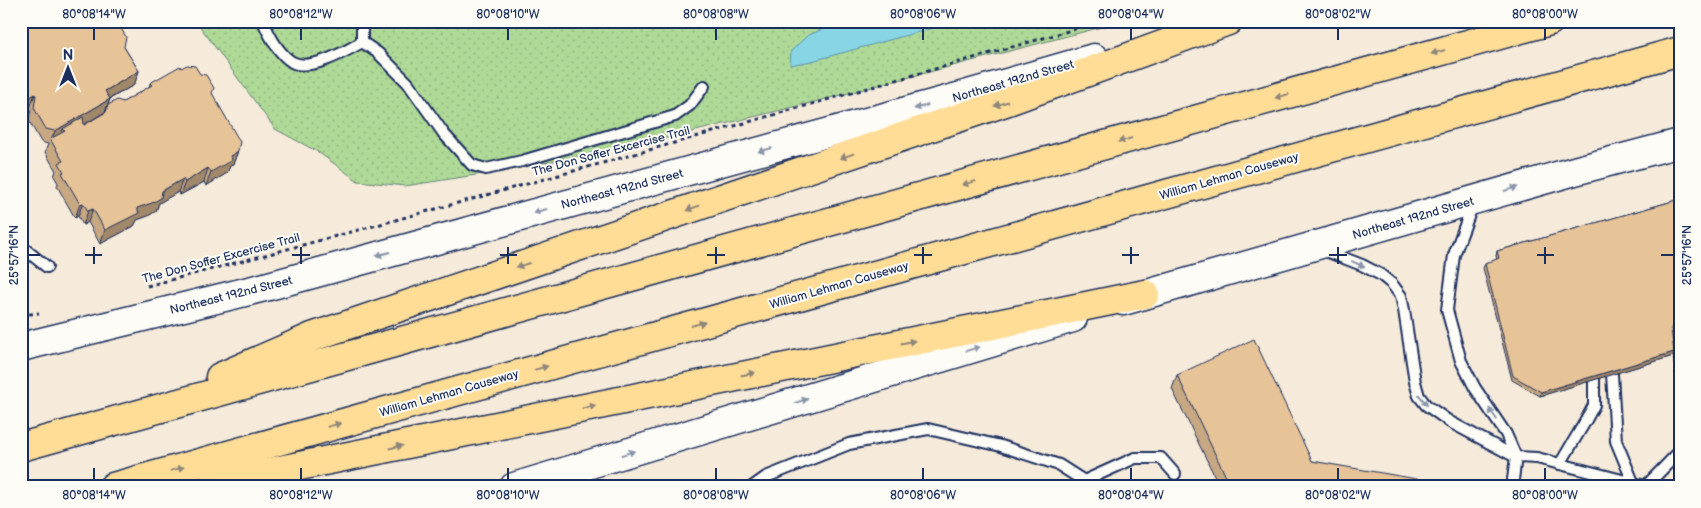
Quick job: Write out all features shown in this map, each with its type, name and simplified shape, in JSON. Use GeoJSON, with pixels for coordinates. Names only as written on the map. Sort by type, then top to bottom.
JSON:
{"type":"FeatureCollection","features":[{"type":"Feature","properties":{"kind":"highway"},"geometry":{"type":"LineString","coordinates":[[121,420],[312,337],[999,104],[1228,21]]}},
{"type":"Feature","properties":{"kind":"highway"},"geometry":{"type":"LineString","coordinates":[[21,447],[1550,21]]}},
{"type":"Feature","properties":{"kind":"highway","name":"William Lehman Causeway"},"geometry":{"type":"LineString","coordinates":[[114,487],[1680,51]]}},
{"type":"Feature","properties":{"kind":"highway"},"geometry":{"type":"LineString","coordinates":[[211,487],[265,473],[1145,294]]}},
{"type":"Feature","properties":{"kind":"street","name":"Northeast 192nd Street"},"geometry":{"type":"LineString","coordinates":[[21,347],[265,286],[958,97],[1220,21]]}},
{"type":"Feature","properties":{"kind":"street","name":"Northeast 192nd Street"},"geometry":{"type":"LineString","coordinates":[[514,487],[588,475],[1145,294],[1680,143]]}},
{"type":"Feature","properties":{"kind":"lane"},"geometry":{"type":"LineString","coordinates":[[262,21],[268,34],[283,53],[293,62],[302,65],[326,61],[362,42]]}},
{"type":"Feature","properties":{"kind":"lane"},"geometry":{"type":"LineString","coordinates":[[362,21],[362,42]]}},
{"type":"Feature","properties":{"kind":"lane"},"geometry":{"type":"LineString","coordinates":[[362,42],[378,53],[408,83],[444,134],[472,165],[486,169],[522,161],[675,116],[690,105],[704,86]]}},
{"type":"Feature","properties":{"kind":"lane"},"geometry":{"type":"LineString","coordinates":[[1474,200],[1454,255],[1447,310],[1461,361],[1475,388],[1506,434],[1516,457],[1512,487]]}},
{"type":"Feature","properties":{"kind":"lane"},"geometry":{"type":"LineString","coordinates":[[21,246],[48,267]]}},
{"type":"Feature","properties":{"kind":"lane"},"geometry":{"type":"LineString","coordinates":[[1313,246],[1362,265],[1392,284],[1401,296],[1412,370],[1419,396],[1426,405],[1450,422],[1516,457],[1537,458],[1647,486],[1680,451]]}},
{"type":"Feature","properties":{"kind":"lane"},"geometry":{"type":"LineString","coordinates":[[1612,374],[1616,441],[1632,482]]}},
{"type":"Feature","properties":{"kind":"lane"},"geometry":{"type":"LineString","coordinates":[[1560,464],[1586,422],[1594,405],[1594,380]]}},
{"type":"Feature","properties":{"kind":"lane"},"geometry":{"type":"LineString","coordinates":[[752,487],[766,477],[849,444],[928,429],[1001,446],[1059,465],[1085,484],[1134,458],[1161,458],[1175,474]]}},
{"type":"Feature","properties":{"kind":"path","name":"The Don Soffer Excercise Trail"},"geometry":{"type":"LineString","coordinates":[[142,288],[753,121],[1103,21]]}},
{"type":"Feature","properties":{"kind":"path"},"geometry":{"type":"LineString","coordinates":[[21,315],[47,312]]}},
{"type":"Feature","properties":{"kind":"green space"},"geometry":{"type":"Polygon","coordinates":[[[196,21],[1125,21],[822,100],[655,141],[508,170],[405,186],[358,181],[318,152],[275,129],[196,21]]]}},
{"type":"Feature","properties":{"kind":"water"},"geometry":{"type":"Polygon","coordinates":[[[841,21],[959,21],[812,61],[790,65],[791,51],[807,36],[841,21]]]}},
{"type":"Feature","properties":{"kind":"building"},"geometry":{"type":"Polygon","coordinates":[[[21,21],[112,21],[118,23],[126,37],[124,47],[139,71],[105,91],[110,99],[55,131],[46,129],[34,108],[36,95],[21,103],[21,79],[25,73],[21,72],[21,21]]]}},
{"type":"Feature","properties":{"kind":"building"},"geometry":{"type":"Polygon","coordinates":[[[187,65],[195,66],[200,74],[206,75],[214,88],[212,93],[240,142],[238,151],[230,156],[232,160],[211,172],[208,168],[185,182],[183,179],[162,191],[161,198],[137,208],[139,213],[105,230],[93,209],[88,211],[83,203],[80,204],[62,173],[64,172],[59,163],[63,161],[50,139],[65,131],[63,129],[83,117],[84,125],[106,112],[108,105],[117,100],[123,102],[152,85],[150,83],[180,66],[181,68],[187,65]]]}},
{"type":"Feature","properties":{"kind":"building"},"geometry":{"type":"Polygon","coordinates":[[[1680,199],[1680,319],[1674,320],[1671,329],[1674,352],[1541,392],[1513,376],[1485,264],[1499,258],[1497,251],[1680,199]]]}},
{"type":"Feature","properties":{"kind":"building"},"geometry":{"type":"Polygon","coordinates":[[[1680,319],[1680,359],[1674,320],[1680,319]]]}},
{"type":"Feature","properties":{"kind":"building"},"geometry":{"type":"Polygon","coordinates":[[[1254,339],[1312,461],[1440,483],[1440,487],[1231,487],[1177,375],[1254,339]]]}}]}
